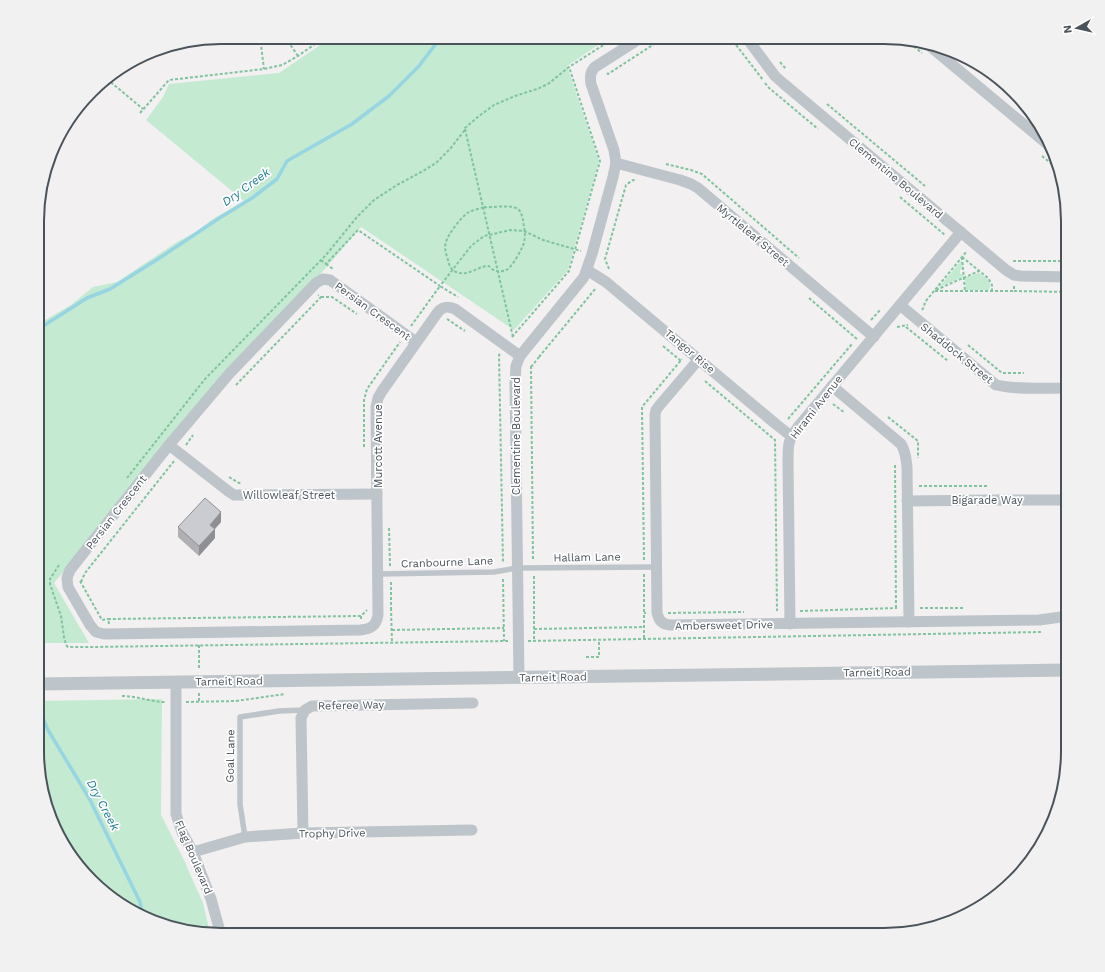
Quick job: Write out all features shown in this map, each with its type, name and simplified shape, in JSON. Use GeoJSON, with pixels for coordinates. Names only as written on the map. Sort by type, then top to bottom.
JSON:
{"type":"FeatureCollection","features":[{"type":"Feature","properties":{"kind":"street","name":"Clementine Boulevard"},"geometry":{"type":"LineString","coordinates":[[519,677],[515,368],[523,352],[582,280],[587,270],[616,163],[612,141],[591,84],[590,77],[595,67],[631,44]]}},
{"type":"Feature","properties":{"kind":"street","name":"Clementine Boulevard"},"geometry":{"type":"LineString","coordinates":[[751,44],[775,76],[784,84],[1006,270],[1014,275],[1021,276],[1061,277]]}},
{"type":"Feature","properties":{"kind":"street"},"geometry":{"type":"LineString","coordinates":[[941,53],[1040,138]]}},
{"type":"Feature","properties":{"kind":"street","name":"Myrtleleaf Street"},"geometry":{"type":"LineString","coordinates":[[616,163],[680,180],[698,188],[874,337]]}},
{"type":"Feature","properties":{"kind":"street","name":"Hirami Avenue"},"geometry":{"type":"LineString","coordinates":[[790,624],[788,460],[789,441],[791,436],[961,232]]}},
{"type":"Feature","properties":{"kind":"street","name":"Tangor Rise"},"geometry":{"type":"LineString","coordinates":[[587,270],[603,279],[791,436]]}},
{"type":"Feature","properties":{"kind":"street","name":"Persian Crescent"},"geometry":{"type":"LineString","coordinates":[[374,626],[360,630],[109,634],[96,632],[90,625],[68,587],[67,578],[70,570],[178,434],[229,374],[320,280],[330,280],[416,342]]}},
{"type":"Feature","properties":{"kind":"street","name":"Shaddock Street"},"geometry":{"type":"LineString","coordinates":[[900,305],[996,385],[1061,388]]}},
{"type":"Feature","properties":{"kind":"street","name":"Murcott Avenue"},"geometry":{"type":"LineString","coordinates":[[374,626],[378,615],[377,403],[382,390],[441,308],[451,307],[455,310]]}},
{"type":"Feature","properties":{"kind":"street"},"geometry":{"type":"LineString","coordinates":[[455,310],[523,352]]}},
{"type":"Feature","properties":{"kind":"street","name":"Ambersweet Drive"},"geometry":{"type":"LineString","coordinates":[[699,359],[659,406],[655,414],[657,613],[660,621],[665,624],[677,625],[790,624],[1039,620],[1061,617]]}},
{"type":"Feature","properties":{"kind":"street"},"geometry":{"type":"LineString","coordinates":[[832,386],[901,444],[904,449],[906,456],[909,622]]}},
{"type":"Feature","properties":{"kind":"street","name":"Willowleaf Street"},"geometry":{"type":"LineString","coordinates":[[169,445],[228,491],[242,496],[377,494]]}},
{"type":"Feature","properties":{"kind":"street","name":"Bigarade Way"},"geometry":{"type":"LineString","coordinates":[[907,501],[1061,500]]}},
{"type":"Feature","properties":{"kind":"street","name":"Tarneit Road"},"geometry":{"type":"LineString","coordinates":[[44,684],[1061,670]]}},
{"type":"Feature","properties":{"kind":"street","name":"Flag Boulevard"},"geometry":{"type":"LineString","coordinates":[[176,682],[176,814],[182,832],[194,852],[211,899],[219,928]]}},
{"type":"Feature","properties":{"kind":"street","name":"Referee Way"},"geometry":{"type":"LineString","coordinates":[[302,833],[301,718],[305,710],[312,706],[473,703]]}},
{"type":"Feature","properties":{"kind":"street","name":"Trophy Drive"},"geometry":{"type":"LineString","coordinates":[[194,852],[245,837],[302,833],[472,830]]}},
{"type":"Feature","properties":{"kind":"lane","name":"Hallam Lane"},"geometry":{"type":"LineString","coordinates":[[517,568],[657,567]]}},
{"type":"Feature","properties":{"kind":"lane","name":"Cranbourne Lane"},"geometry":{"type":"LineString","coordinates":[[378,574],[494,572],[517,568]]}},
{"type":"Feature","properties":{"kind":"lane","name":"Goal Lane"},"geometry":{"type":"LineString","coordinates":[[245,837],[240,804],[240,717],[279,711],[305,710]]}},
{"type":"Feature","properties":{"kind":"path"},"geometry":{"type":"LineString","coordinates":[[261,44],[264,68]]}},
{"type":"Feature","properties":{"kind":"path"},"geometry":{"type":"LineString","coordinates":[[290,44],[298,56]]}},
{"type":"Feature","properties":{"kind":"path"},"geometry":{"type":"LineString","coordinates":[[140,113],[169,80],[282,65],[315,44]]}},
{"type":"Feature","properties":{"kind":"path"},"geometry":{"type":"LineString","coordinates":[[125,481],[205,379],[321,260],[357,217],[374,200],[436,163],[450,149],[465,128],[494,105],[548,84],[568,67],[605,44]]}},
{"type":"Feature","properties":{"kind":"path"},"geometry":{"type":"LineString","coordinates":[[111,83],[143,109]]}},
{"type":"Feature","properties":{"kind":"path"},"geometry":{"type":"LineString","coordinates":[[465,128],[513,337]]}},
{"type":"Feature","properties":{"kind":"path"},"geometry":{"type":"LineString","coordinates":[[664,163],[702,174],[805,262]]}},
{"type":"Feature","properties":{"kind":"path"},"geometry":{"type":"LineString","coordinates":[[534,641],[531,367],[603,279],[609,269],[605,259],[626,185],[633,180],[637,181],[640,169]]}},
{"type":"Feature","properties":{"kind":"path"},"geometry":{"type":"LineString","coordinates":[[484,207],[510,207],[517,209],[520,212],[525,231],[524,243],[508,269],[498,271],[492,270],[489,266],[485,266],[465,274],[457,273],[452,270],[448,264],[446,242],[450,234],[468,212],[484,207]]}},
{"type":"Feature","properties":{"kind":"path"},"geometry":{"type":"LineString","coordinates":[[326,264],[358,230],[460,299],[455,310],[444,324]]}},
{"type":"Feature","properties":{"kind":"path"},"geometry":{"type":"LineString","coordinates":[[364,451],[364,400],[367,389],[440,286],[471,246],[484,236],[510,230],[525,231],[543,240],[592,254]]}},
{"type":"Feature","properties":{"kind":"path"},"geometry":{"type":"LineString","coordinates":[[965,291],[962,257],[991,282],[992,292]]}},
{"type":"Feature","properties":{"kind":"path"},"geometry":{"type":"LineString","coordinates":[[321,260],[338,273]]}},
{"type":"Feature","properties":{"kind":"path"},"geometry":{"type":"LineString","coordinates":[[979,271],[934,291],[1014,291]]}},
{"type":"Feature","properties":{"kind":"path"},"geometry":{"type":"LineString","coordinates":[[301,281],[321,297],[332,297],[362,318]]}},
{"type":"Feature","properties":{"kind":"path"},"geometry":{"type":"LineString","coordinates":[[232,389],[321,297]]}},
{"type":"Feature","properties":{"kind":"path"},"geometry":{"type":"LineString","coordinates":[[808,297],[866,347]]}},
{"type":"Feature","properties":{"kind":"path"},"geometry":{"type":"LineString","coordinates":[[507,332],[513,337],[523,352]]}},
{"type":"Feature","properties":{"kind":"path"},"geometry":{"type":"LineString","coordinates":[[966,344],[1002,373],[1024,373]]}},
{"type":"Feature","properties":{"kind":"path"},"geometry":{"type":"LineString","coordinates":[[644,613],[642,407],[689,351]]}},
{"type":"Feature","properties":{"kind":"path"},"geometry":{"type":"LineString","coordinates":[[681,361],[775,440],[777,611]]}},
{"type":"Feature","properties":{"kind":"path"},"geometry":{"type":"LineString","coordinates":[[499,369],[531,367]]}},
{"type":"Feature","properties":{"kind":"path"},"geometry":{"type":"LineString","coordinates":[[833,404],[846,413]]}},
{"type":"Feature","properties":{"kind":"path"},"geometry":{"type":"LineString","coordinates":[[81,582],[85,573],[195,433]]}},
{"type":"Feature","properties":{"kind":"path"},"geometry":{"type":"LineString","coordinates":[[178,434],[187,444]]}},
{"type":"Feature","properties":{"kind":"path"},"geometry":{"type":"LineString","coordinates":[[895,461],[896,608]]}},
{"type":"Feature","properties":{"kind":"path"},"geometry":{"type":"LineString","coordinates":[[228,476],[239,483],[247,483]]}},
{"type":"Feature","properties":{"kind":"path"},"geometry":{"type":"LineString","coordinates":[[919,486],[989,486]]}},
{"type":"Feature","properties":{"kind":"path"},"geometry":{"type":"LineString","coordinates":[[390,528],[391,608]]}},
{"type":"Feature","properties":{"kind":"path"},"geometry":{"type":"LineString","coordinates":[[59,565],[50,579],[50,584],[61,616],[66,646],[109,647],[534,641],[1044,632]]}},
{"type":"Feature","properties":{"kind":"path"},"geometry":{"type":"LineString","coordinates":[[109,647],[108,619],[360,616],[367,610]]}},
{"type":"Feature","properties":{"kind":"path"},"geometry":{"type":"LineString","coordinates":[[360,616],[360,630]]}},
{"type":"Feature","properties":{"kind":"path"},"geometry":{"type":"LineString","coordinates":[[534,629],[644,627]]}},
{"type":"Feature","properties":{"kind":"path"},"geometry":{"type":"LineString","coordinates":[[392,630],[504,628]]}},
{"type":"Feature","properties":{"kind":"path"},"geometry":{"type":"LineString","coordinates":[[586,657],[599,657],[599,640]]}},
{"type":"Feature","properties":{"kind":"path"},"geometry":{"type":"LineString","coordinates":[[119,696],[128,696],[158,702],[176,702],[236,701],[287,694]]}},
{"type":"Feature","properties":{"kind":"green space"},"geometry":{"type":"Polygon","coordinates":[[[322,44],[600,44],[567,66],[599,161],[568,270],[514,330],[361,227],[54,583],[89,643],[44,643],[44,321],[71,305],[93,287],[117,282],[177,242],[196,232],[211,220],[244,201],[146,120],[163,97],[169,84],[279,73],[322,44]]]}},
{"type":"Feature","properties":{"kind":"green space"},"geometry":{"type":"Polygon","coordinates":[[[962,260],[962,269],[960,270],[960,274],[963,274],[963,277],[939,287],[962,260]]]}},
{"type":"Feature","properties":{"kind":"green space"},"geometry":{"type":"Polygon","coordinates":[[[979,273],[989,282],[989,290],[966,290],[965,278],[979,273]]]}},
{"type":"Feature","properties":{"kind":"green space"},"geometry":{"type":"Polygon","coordinates":[[[162,699],[161,815],[183,858],[203,903],[209,928],[186,925],[164,919],[143,910],[104,884],[81,859],[68,840],[57,819],[47,786],[44,763],[44,701],[162,699]]]}},
{"type":"Feature","properties":{"kind":"building"},"geometry":{"type":"Polygon","coordinates":[[[205,498],[221,512],[210,525],[215,529],[199,546],[178,527],[205,498]]]}},
{"type":"Feature","properties":{"kind":"waterway","name":"Dry Creek"},"geometry":{"type":"LineString","coordinates":[[44,325],[87,298],[110,289],[252,198],[277,179],[287,161],[352,124],[389,96],[419,66],[436,44]]}},
{"type":"Feature","properties":{"kind":"waterway","name":"Dry Creek"},"geometry":{"type":"LineString","coordinates":[[44,720],[48,730],[89,798],[140,902],[141,909]]}}]}
